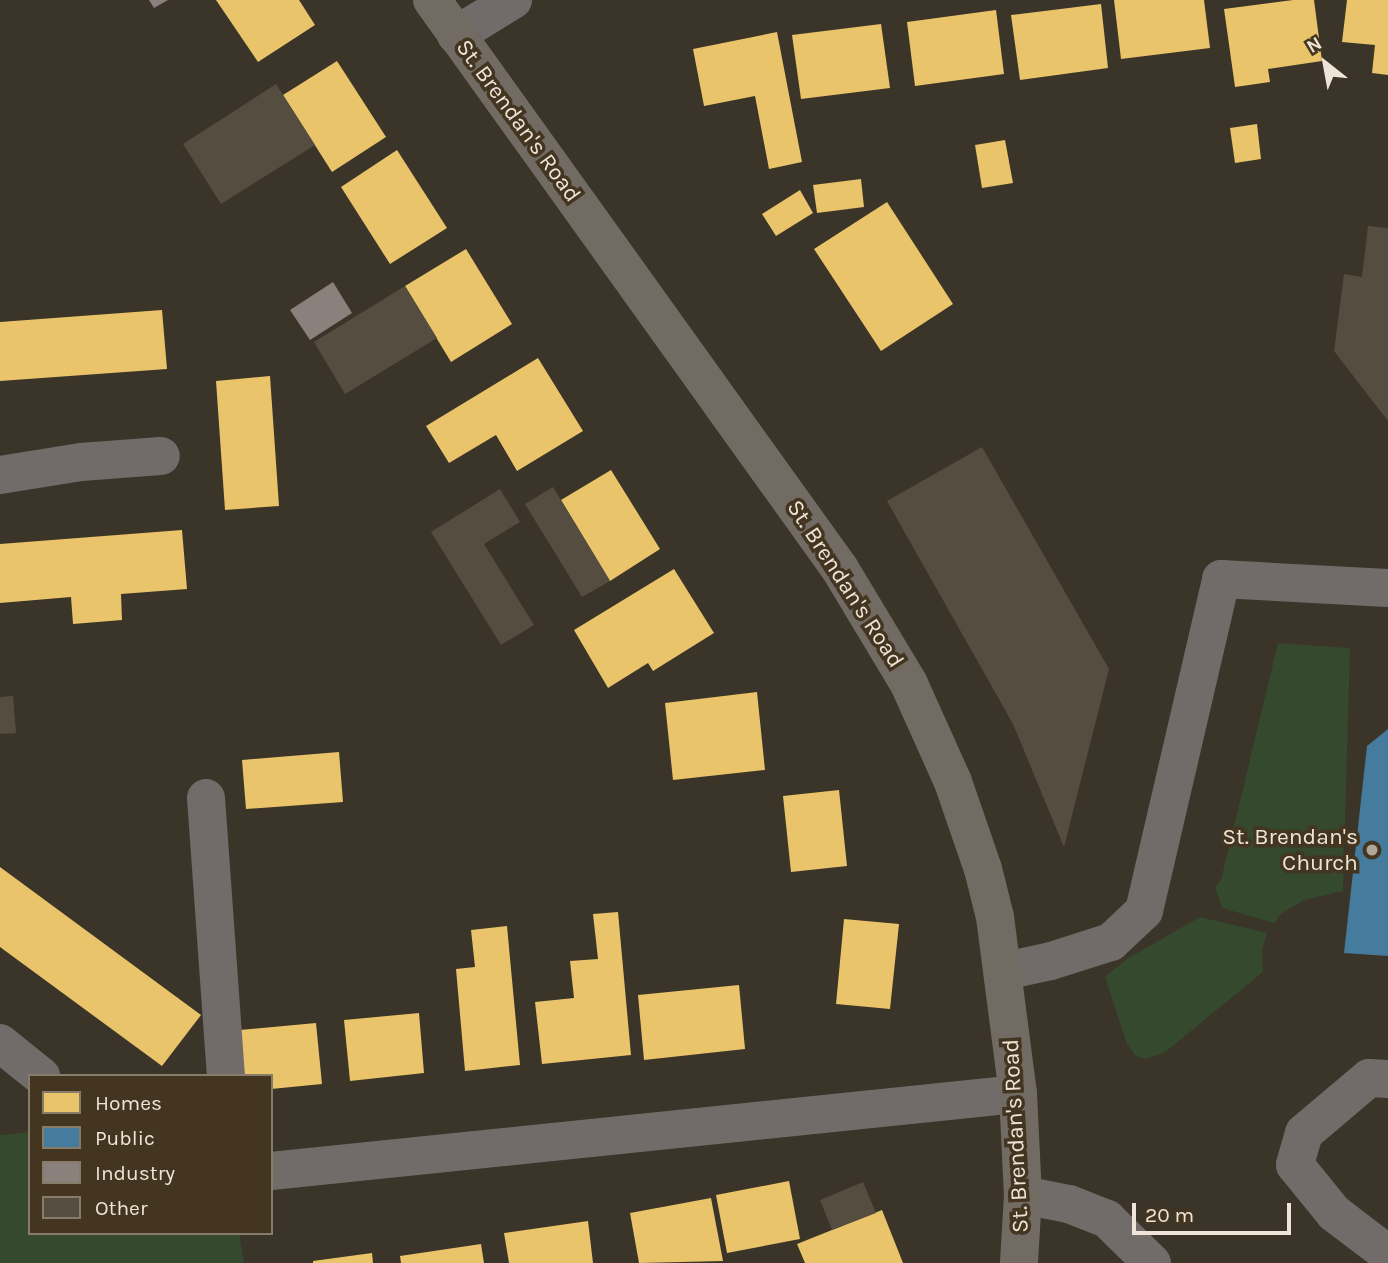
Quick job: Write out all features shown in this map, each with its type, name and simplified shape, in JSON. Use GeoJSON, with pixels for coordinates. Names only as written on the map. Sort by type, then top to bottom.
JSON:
{"type":"FeatureCollection","features":[{"type":"Feature","properties":{"kind":"main road","name":"St. Brendan's Road"},"geometry":{"type":"LineString","coordinates":[[432,0],[840,569],[909,684],[953,782],[983,869],[1004,971],[1018,1094],[1023,1195],[1019,1263]]}},
{"type":"Feature","properties":{"kind":"street"},"geometry":{"type":"LineString","coordinates":[[456,35],[513,0]]}},
{"type":"Feature","properties":{"kind":"street"},"geometry":{"type":"LineString","coordinates":[[0,475],[81,462],[161,456]]}},
{"type":"Feature","properties":{"kind":"street"},"geometry":{"type":"LineString","coordinates":[[1004,971],[1051,961],[1111,942],[1144,911],[1221,579],[1388,588]]}},
{"type":"Feature","properties":{"kind":"street"},"geometry":{"type":"LineString","coordinates":[[206,799],[226,1074]]}},
{"type":"Feature","properties":{"kind":"street"},"geometry":{"type":"LineString","coordinates":[[0,1043],[39,1074]]}},
{"type":"Feature","properties":{"kind":"street"},"geometry":{"type":"LineString","coordinates":[[1388,1079],[1368,1078],[1304,1133],[1295,1165],[1334,1213],[1388,1254]]}},
{"type":"Feature","properties":{"kind":"street"},"geometry":{"type":"LineString","coordinates":[[273,1171],[1018,1094]]}},
{"type":"Feature","properties":{"kind":"street"},"geometry":{"type":"LineString","coordinates":[[1023,1195],[1069,1204],[1107,1219],[1152,1263]]}},
{"type":"Feature","properties":{"kind":"green space"},"geometry":{"type":"Polygon","coordinates":[[[1278,643],[1350,648],[1343,891],[1304,900],[1281,914],[1274,923],[1222,908],[1215,887],[1221,880],[1278,643]]]}},
{"type":"Feature","properties":{"kind":"green space"},"geometry":{"type":"Polygon","coordinates":[[[1200,917],[1267,933],[1262,951],[1263,972],[1164,1053],[1144,1059],[1136,1056],[1127,1044],[1105,977],[1127,959],[1200,917]]]}},
{"type":"Feature","properties":{"kind":"green space"},"geometry":{"type":"Polygon","coordinates":[[[28,1132],[28,1235],[239,1235],[244,1263],[0,1263],[0,1135],[28,1132]]]}},
{"type":"Feature","properties":{"kind":"building: Homes"},"geometry":{"type":"Polygon","coordinates":[[[216,0],[299,0],[315,25],[258,62],[216,0]]]}},
{"type":"Feature","properties":{"kind":"building: Homes"},"geometry":{"type":"Polygon","coordinates":[[[1114,0],[1204,0],[1210,48],[1121,59],[1114,0]]]}},
{"type":"Feature","properties":{"kind":"building: Homes"},"geometry":{"type":"Polygon","coordinates":[[[1314,0],[1322,61],[1268,69],[1270,82],[1235,87],[1224,9],[1314,0]]]}},
{"type":"Feature","properties":{"kind":"building: Homes"},"geometry":{"type":"Polygon","coordinates":[[[1347,0],[1388,0],[1388,75],[1372,73],[1375,45],[1342,42],[1347,0]]]}},
{"type":"Feature","properties":{"kind":"building: Homes"},"geometry":{"type":"Polygon","coordinates":[[[1101,4],[1108,68],[1020,80],[1011,15],[1101,4]]]}},
{"type":"Feature","properties":{"kind":"building: Homes"},"geometry":{"type":"Polygon","coordinates":[[[996,10],[1004,74],[915,86],[907,22],[996,10]]]}},
{"type":"Feature","properties":{"kind":"building: Homes"},"geometry":{"type":"Polygon","coordinates":[[[881,24],[890,88],[801,99],[792,35],[881,24]]]}},
{"type":"Feature","properties":{"kind":"building: Homes"},"geometry":{"type":"Polygon","coordinates":[[[777,32],[802,162],[769,169],[755,96],[704,106],[693,49],[777,32]]]}},
{"type":"Feature","properties":{"kind":"building: Homes"},"geometry":{"type":"Polygon","coordinates":[[[337,61],[386,137],[332,172],[283,95],[337,61]]]}},
{"type":"Feature","properties":{"kind":"building: Homes"},"geometry":{"type":"Polygon","coordinates":[[[1257,124],[1261,159],[1235,163],[1230,128],[1257,124]]]}},
{"type":"Feature","properties":{"kind":"building: Homes"},"geometry":{"type":"Polygon","coordinates":[[[1005,140],[1013,183],[982,188],[975,145],[1005,140]]]}},
{"type":"Feature","properties":{"kind":"building: Homes"},"geometry":{"type":"Polygon","coordinates":[[[397,150],[447,228],[390,264],[341,187],[397,150]]]}},
{"type":"Feature","properties":{"kind":"building: Homes"},"geometry":{"type":"Polygon","coordinates":[[[861,179],[864,207],[817,213],[813,185],[861,179]]]}},
{"type":"Feature","properties":{"kind":"building: Homes"},"geometry":{"type":"Polygon","coordinates":[[[800,190],[813,213],[776,236],[762,214],[800,190]]]}},
{"type":"Feature","properties":{"kind":"building: Homes"},"geometry":{"type":"Polygon","coordinates":[[[887,202],[953,304],[881,351],[814,249],[887,202]]]}},
{"type":"Feature","properties":{"kind":"building: Homes"},"geometry":{"type":"Polygon","coordinates":[[[466,249],[512,324],[451,362],[405,286],[466,249]]]}},
{"type":"Feature","properties":{"kind":"building: Homes"},"geometry":{"type":"Polygon","coordinates":[[[162,310],[167,369],[0,381],[0,322],[162,310]]]}},
{"type":"Feature","properties":{"kind":"building: Homes"},"geometry":{"type":"Polygon","coordinates":[[[538,358],[583,431],[517,471],[496,435],[449,463],[426,426],[538,358]]]}},
{"type":"Feature","properties":{"kind":"building: Homes"},"geometry":{"type":"Polygon","coordinates":[[[270,376],[279,506],[225,510],[216,381],[270,376]]]}},
{"type":"Feature","properties":{"kind":"building: Homes"},"geometry":{"type":"Polygon","coordinates":[[[611,470],[660,549],[610,581],[561,500],[611,470]]]}},
{"type":"Feature","properties":{"kind":"building: Homes"},"geometry":{"type":"Polygon","coordinates":[[[182,530],[187,589],[121,594],[122,620],[73,624],[71,597],[0,603],[0,544],[182,530]]]}},
{"type":"Feature","properties":{"kind":"building: Homes"},"geometry":{"type":"Polygon","coordinates":[[[674,569],[714,633],[653,671],[648,663],[608,688],[574,630],[674,569]]]}},
{"type":"Feature","properties":{"kind":"building: Homes"},"geometry":{"type":"Polygon","coordinates":[[[757,692],[765,770],[673,780],[665,703],[757,692]]]}},
{"type":"Feature","properties":{"kind":"building: Homes"},"geometry":{"type":"Polygon","coordinates":[[[339,752],[343,802],[246,809],[242,760],[339,752]]]}},
{"type":"Feature","properties":{"kind":"building: Homes"},"geometry":{"type":"Polygon","coordinates":[[[839,790],[847,866],[791,872],[783,796],[839,790]]]}},
{"type":"Feature","properties":{"kind":"building: Homes"},"geometry":{"type":"Polygon","coordinates":[[[0,867],[201,1015],[162,1066],[0,947],[0,867]]]}},
{"type":"Feature","properties":{"kind":"building: Homes"},"geometry":{"type":"Polygon","coordinates":[[[618,912],[631,1055],[542,1064],[535,1002],[574,998],[570,961],[598,959],[593,914],[618,912]]]}},
{"type":"Feature","properties":{"kind":"building: Homes"},"geometry":{"type":"Polygon","coordinates":[[[844,919],[899,924],[890,1009],[836,1004],[844,919]]]}},
{"type":"Feature","properties":{"kind":"building: Homes"},"geometry":{"type":"Polygon","coordinates":[[[507,926],[520,1065],[465,1071],[456,969],[475,967],[471,930],[507,926]]]}},
{"type":"Feature","properties":{"kind":"building: Homes"},"geometry":{"type":"Polygon","coordinates":[[[739,985],[745,1049],[644,1060],[638,995],[739,985]]]}},
{"type":"Feature","properties":{"kind":"building: Homes"},"geometry":{"type":"Polygon","coordinates":[[[419,1013],[424,1073],[350,1081],[344,1020],[419,1013]]]}},
{"type":"Feature","properties":{"kind":"building: Homes"},"geometry":{"type":"Polygon","coordinates":[[[316,1023],[322,1084],[273,1089],[273,1074],[244,1074],[240,1030],[316,1023]]]}},
{"type":"Feature","properties":{"kind":"building: Homes"},"geometry":{"type":"Polygon","coordinates":[[[789,1181],[800,1239],[727,1253],[716,1195],[789,1181]]]}},
{"type":"Feature","properties":{"kind":"building: Homes"},"geometry":{"type":"Polygon","coordinates":[[[711,1198],[723,1261],[639,1263],[630,1213],[711,1198]]]}},
{"type":"Feature","properties":{"kind":"building: Homes"},"geometry":{"type":"Polygon","coordinates":[[[882,1210],[903,1263],[805,1263],[797,1244],[882,1210]]]}},
{"type":"Feature","properties":{"kind":"building: Homes"},"geometry":{"type":"Polygon","coordinates":[[[588,1221],[593,1263],[509,1263],[504,1233],[588,1221]]]}},
{"type":"Feature","properties":{"kind":"building: Homes"},"geometry":{"type":"Polygon","coordinates":[[[481,1244],[484,1263],[401,1263],[400,1256],[481,1244]]]}},
{"type":"Feature","properties":{"kind":"building: Homes"},"geometry":{"type":"Polygon","coordinates":[[[372,1253],[373,1263],[313,1263],[313,1261],[372,1253]]]}},
{"type":"Feature","properties":{"kind":"building: Public","name":"St. Brendan's Church"},"geometry":{"type":"Polygon","coordinates":[[[1388,729],[1388,956],[1344,953],[1367,746],[1388,729]]]}},
{"type":"Feature","properties":{"kind":"building: Industry"},"geometry":{"type":"Polygon","coordinates":[[[149,0],[168,0],[154,8],[149,0]]]}},
{"type":"Feature","properties":{"kind":"building: Industry"},"geometry":{"type":"Polygon","coordinates":[[[333,282],[352,313],[310,340],[290,310],[333,282]]]}},
{"type":"Feature","properties":{"kind":"building: Other"},"geometry":{"type":"Polygon","coordinates":[[[276,84],[315,145],[221,204],[183,144],[276,84]]]}},
{"type":"Feature","properties":{"kind":"building: Other"},"geometry":{"type":"Polygon","coordinates":[[[1368,226],[1388,228],[1388,421],[1334,351],[1344,274],[1362,277],[1368,226]]]}},
{"type":"Feature","properties":{"kind":"building: Other"},"geometry":{"type":"Polygon","coordinates":[[[405,286],[437,338],[345,394],[314,342],[405,286]]]}},
{"type":"Feature","properties":{"kind":"building: Other"},"geometry":{"type":"Polygon","coordinates":[[[982,447],[1109,669],[1064,847],[1013,724],[887,501],[982,447]]]}},
{"type":"Feature","properties":{"kind":"building: Other"},"geometry":{"type":"Polygon","coordinates":[[[553,487],[610,581],[582,597],[525,504],[553,487]]]}},
{"type":"Feature","properties":{"kind":"building: Other"},"geometry":{"type":"Polygon","coordinates":[[[500,489],[520,522],[484,544],[534,625],[501,645],[431,532],[500,489]]]}},
{"type":"Feature","properties":{"kind":"building: Other"},"geometry":{"type":"Polygon","coordinates":[[[13,696],[16,733],[0,734],[0,697],[13,696]]]}},
{"type":"Feature","properties":{"kind":"building: Other"},"geometry":{"type":"Polygon","coordinates":[[[863,1182],[876,1213],[832,1230],[820,1200],[863,1182]]]}},
{"type":"Feature","properties":{"kind":"place","name":"St. Brendan's Church"},"geometry":{"type":"Point","coordinates":[1372,850]}}]}
